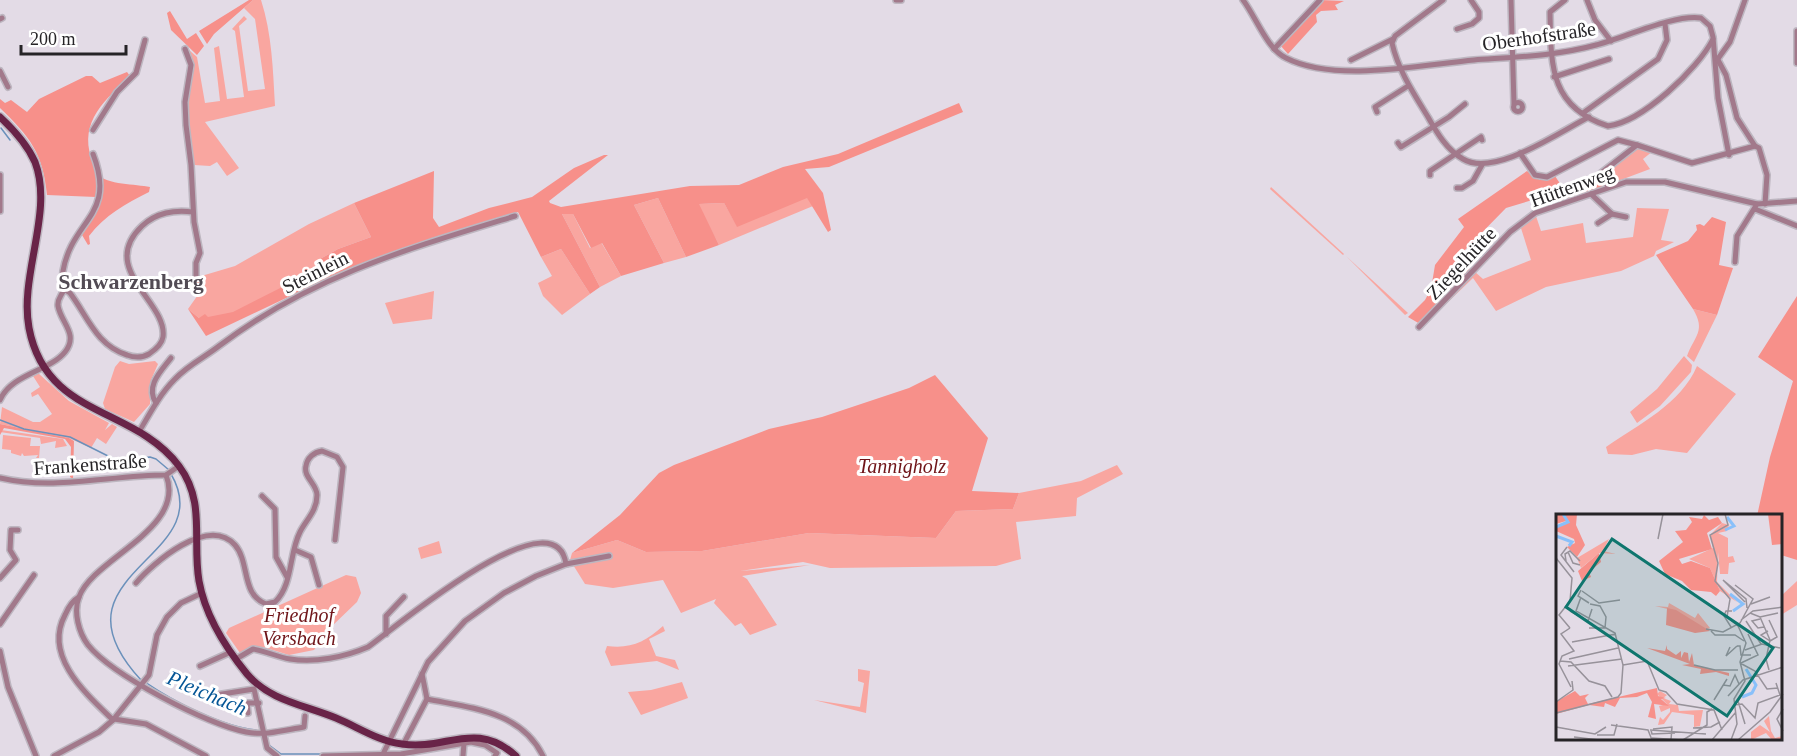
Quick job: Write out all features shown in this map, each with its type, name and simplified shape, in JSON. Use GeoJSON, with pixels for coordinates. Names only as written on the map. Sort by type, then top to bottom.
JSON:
{"type":"FeatureCollection","features":[{"type":"Feature","properties":{"kind":"main road"},"geometry":{"type":"LineString","coordinates":[[0,117],[29,150],[39,181],[39,209],[27,311],[32,338],[44,365],[58,384],[77,401],[139,432],[158,445],[172,471],[195,497],[202,593],[214,623],[236,659],[255,682],[275,696],[332,716],[388,741],[403,745],[419,745],[473,737],[493,741],[516,756]]}},
{"type":"Feature","properties":{"kind":"street"},"geometry":{"type":"LineString","coordinates":[[896,0],[901,0]]}},
{"type":"Feature","properties":{"kind":"street"},"geometry":{"type":"LineString","coordinates":[[1244,0],[1274,49],[1320,0]]}},
{"type":"Feature","properties":{"kind":"street"},"geometry":{"type":"LineString","coordinates":[[1352,60],[1393,39],[1443,0]]}},
{"type":"Feature","properties":{"kind":"street"},"geometry":{"type":"LineString","coordinates":[[1457,29],[1472,24],[1479,18],[1479,12],[1471,0]]}},
{"type":"Feature","properties":{"kind":"street"},"geometry":{"type":"LineString","coordinates":[[1511,0],[1514,104]]}},
{"type":"Feature","properties":{"kind":"street"},"geometry":{"type":"LineString","coordinates":[[1564,0],[1550,12],[1550,54],[1554,77],[1561,92],[1586,115],[1608,126],[1636,113],[1688,75],[1706,53],[1713,37]]}},
{"type":"Feature","properties":{"kind":"street"},"geometry":{"type":"LineString","coordinates":[[1587,0],[1595,20],[1611,41]]}},
{"type":"Feature","properties":{"kind":"street"},"geometry":{"type":"LineString","coordinates":[[1717,60],[1730,42],[1745,0]]}},
{"type":"Feature","properties":{"kind":"street","name":"Oberhofstraße"},"geometry":{"type":"LineString","coordinates":[[1274,49],[1288,60],[1344,71],[1550,54],[1611,41],[1682,18],[1701,18],[1710,27],[1713,37]]}},
{"type":"Feature","properties":{"kind":"street"},"geometry":{"type":"LineString","coordinates":[[1393,39],[1392,46],[1408,86],[1434,126],[1455,154],[1482,165],[1520,153],[1586,115],[1658,59],[1667,40],[1665,24]]}},
{"type":"Feature","properties":{"kind":"street"},"geometry":{"type":"LineString","coordinates":[[1797,31],[1797,63]]}},
{"type":"Feature","properties":{"kind":"street"},"geometry":{"type":"LineString","coordinates":[[1713,37],[1717,60],[1718,98],[1729,154]]}},
{"type":"Feature","properties":{"kind":"street"},"geometry":{"type":"LineString","coordinates":[[93,130],[114,96],[136,73],[145,40]]}},
{"type":"Feature","properties":{"kind":"street"},"geometry":{"type":"LineString","coordinates":[[185,49],[191,65],[185,102],[193,212],[200,253],[196,277]]}},
{"type":"Feature","properties":{"kind":"street"},"geometry":{"type":"LineString","coordinates":[[1554,77],[1609,59]]}},
{"type":"Feature","properties":{"kind":"street"},"geometry":{"type":"LineString","coordinates":[[1717,60],[1726,75],[1737,118],[1755,147],[1761,152],[1766,165],[1766,204]]}},
{"type":"Feature","properties":{"kind":"street"},"geometry":{"type":"LineString","coordinates":[[0,71],[8,87]]}},
{"type":"Feature","properties":{"kind":"street"},"geometry":{"type":"LineString","coordinates":[[1377,112],[1375,107],[1408,86]]}},
{"type":"Feature","properties":{"kind":"street"},"geometry":{"type":"LineString","coordinates":[[1398,143],[1401,147],[1465,104]]}},
{"type":"Feature","properties":{"kind":"street"},"geometry":{"type":"LineString","coordinates":[[1431,175],[1430,171],[1481,137],[1482,140]]}},
{"type":"Feature","properties":{"kind":"street"},"geometry":{"type":"LineString","coordinates":[[1520,153],[1535,175],[1547,177],[1618,140],[1692,163],[1755,147]]}},
{"type":"Feature","properties":{"kind":"street"},"geometry":{"type":"LineString","coordinates":[[1608,187],[1601,173],[1637,145]]}},
{"type":"Feature","properties":{"kind":"street"},"geometry":{"type":"LineString","coordinates":[[0,400],[6,390],[64,353],[71,338],[58,309],[58,301],[64,289],[63,276],[66,263],[76,239],[100,200],[101,180],[93,154]]}},
{"type":"Feature","properties":{"kind":"street"},"geometry":{"type":"LineString","coordinates":[[1457,188],[1462,188],[1473,181],[1482,165]]}},
{"type":"Feature","properties":{"kind":"street"},"geometry":{"type":"LineString","coordinates":[[0,175],[0,211]]}},
{"type":"Feature","properties":{"kind":"street","name":"Hüttenweg"},"geometry":{"type":"LineString","coordinates":[[1525,220],[1535,213],[1626,182],[1665,182],[1755,206]]}},
{"type":"Feature","properties":{"kind":"street"},"geometry":{"type":"LineString","coordinates":[[1591,194],[1612,214],[1626,217]]}},
{"type":"Feature","properties":{"kind":"street"},"geometry":{"type":"LineString","coordinates":[[1735,262],[1737,236],[1755,206],[1755,196]]}},
{"type":"Feature","properties":{"kind":"street"},"geometry":{"type":"LineString","coordinates":[[1755,206],[1797,201]]}},
{"type":"Feature","properties":{"kind":"street"},"geometry":{"type":"LineString","coordinates":[[1755,206],[1797,226]]}},
{"type":"Feature","properties":{"kind":"street"},"geometry":{"type":"LineString","coordinates":[[64,289],[70,293],[99,338],[108,347],[133,357],[150,353],[160,344],[163,333],[157,315],[134,280],[129,262],[131,239],[145,223],[164,213],[182,210],[193,212]]}},
{"type":"Feature","properties":{"kind":"street"},"geometry":{"type":"LineString","coordinates":[[1598,223],[1612,214]]}},
{"type":"Feature","properties":{"kind":"street","name":"Steinlein"},"geometry":{"type":"LineString","coordinates":[[139,432],[156,404],[182,372],[239,330],[329,280],[379,258],[515,216]]}},
{"type":"Feature","properties":{"kind":"street","name":"Ziegelhütte"},"geometry":{"type":"LineString","coordinates":[[1419,327],[1525,220]]}},
{"type":"Feature","properties":{"kind":"street","name":"Steinlein"},"geometry":{"type":"LineString","coordinates":[[156,404],[152,398],[152,386],[171,358]]}},
{"type":"Feature","properties":{"kind":"street"},"geometry":{"type":"LineString","coordinates":[[0,384],[6,390]]}},
{"type":"Feature","properties":{"kind":"street"},"geometry":{"type":"LineString","coordinates":[[136,583],[164,555],[180,545],[198,539],[220,538],[236,546],[249,584],[261,602],[268,604],[278,600],[299,535],[312,515],[317,498],[316,489],[306,474],[306,464],[313,454],[322,451],[337,457],[343,467],[335,540]]}},
{"type":"Feature","properties":{"kind":"street"},"geometry":{"type":"LineString","coordinates":[[172,471],[171,487],[163,510],[141,537],[94,578],[70,605],[60,626],[58,637],[61,655],[87,693],[113,719],[146,724],[206,756]]}},
{"type":"Feature","properties":{"kind":"street","name":"Frankenstraße"},"geometry":{"type":"LineString","coordinates":[[0,478],[39,485],[172,471]]}},
{"type":"Feature","properties":{"kind":"street"},"geometry":{"type":"LineString","coordinates":[[262,496],[275,509],[276,557],[287,577]]}},
{"type":"Feature","properties":{"kind":"street"},"geometry":{"type":"LineString","coordinates":[[3,530],[18,530]]}},
{"type":"Feature","properties":{"kind":"street"},"geometry":{"type":"LineString","coordinates":[[0,578],[16,560],[10,550],[11,530]]}},
{"type":"Feature","properties":{"kind":"street"},"geometry":{"type":"LineString","coordinates":[[236,659],[253,649],[292,659],[336,657],[368,647],[456,582],[517,548],[546,544],[556,547],[565,562]]}},
{"type":"Feature","properties":{"kind":"street"},"geometry":{"type":"LineString","coordinates":[[295,550],[311,557],[320,585]]}},
{"type":"Feature","properties":{"kind":"street"},"geometry":{"type":"LineString","coordinates":[[382,755],[431,657],[477,612],[504,593],[565,562],[609,556]]}},
{"type":"Feature","properties":{"kind":"street"},"geometry":{"type":"LineString","coordinates":[[0,624],[34,575]]}},
{"type":"Feature","properties":{"kind":"street"},"geometry":{"type":"LineString","coordinates":[[54,756],[99,732],[113,719],[144,683],[151,669],[157,635],[167,618],[181,603],[202,593]]}},
{"type":"Feature","properties":{"kind":"street"},"geometry":{"type":"LineString","coordinates":[[79,597],[78,625],[86,642],[96,654],[178,706],[216,723],[240,731],[262,734],[304,727],[305,716]]}},
{"type":"Feature","properties":{"kind":"street"},"geometry":{"type":"LineString","coordinates":[[386,634],[386,616],[404,597]]}},
{"type":"Feature","properties":{"kind":"street"},"geometry":{"type":"LineString","coordinates":[[0,651],[8,687],[36,756]]}},
{"type":"Feature","properties":{"kind":"street"},"geometry":{"type":"LineString","coordinates":[[200,666],[231,652]]}},
{"type":"Feature","properties":{"kind":"street"},"geometry":{"type":"LineString","coordinates":[[403,745],[427,699],[422,672]]}},
{"type":"Feature","properties":{"kind":"street"},"geometry":{"type":"LineString","coordinates":[[216,695],[250,688],[256,691],[262,734],[268,756]]}},
{"type":"Feature","properties":{"kind":"street"},"geometry":{"type":"LineString","coordinates":[[427,699],[470,708],[515,723],[533,740],[543,756]]}},
{"type":"Feature","properties":{"kind":"street"},"geometry":{"type":"LineString","coordinates":[[248,713],[247,703],[259,703]]}},
{"type":"Feature","properties":{"kind":"street"},"geometry":{"type":"LineString","coordinates":[[463,756],[464,743]]}},
{"type":"Feature","properties":{"kind":"street"},"geometry":{"type":"LineString","coordinates":[[323,756],[401,754],[464,743],[490,747],[497,753],[495,756]]}},
{"type":"Feature","properties":{"kind":"street"},"geometry":{"type":"LineString","coordinates":[[267,748],[277,756]]}},
{"type":"Feature","properties":{"kind":"green space"},"geometry":{"type":"Polygon","coordinates":[[[249,0],[253,0],[214,34],[207,44],[199,31],[249,0]]]}},
{"type":"Feature","properties":{"kind":"green space"},"geometry":{"type":"Polygon","coordinates":[[[253,0],[261,0],[268,26],[275,106],[205,122],[239,168],[227,176],[217,162],[210,166],[194,165],[187,114],[191,72],[189,50],[197,57],[205,103],[220,101],[214,48],[219,46],[227,99],[244,97],[235,31],[232,29],[244,16],[247,19],[239,26],[248,91],[265,89],[255,19],[244,8],[253,0]]]}},
{"type":"Feature","properties":{"kind":"green space"},"geometry":{"type":"Polygon","coordinates":[[[1320,0],[1344,1],[1335,5],[1338,10],[1321,11],[1316,15],[1317,22],[1288,54],[1280,45],[1320,0]]]}},
{"type":"Feature","properties":{"kind":"green space"},"geometry":{"type":"Polygon","coordinates":[[[170,11],[187,39],[196,33],[204,46],[197,55],[171,30],[167,13],[170,11]]]}},
{"type":"Feature","properties":{"kind":"green space"},"geometry":{"type":"Polygon","coordinates":[[[127,72],[130,76],[128,79],[108,97],[94,117],[88,139],[89,151],[97,173],[102,178],[150,187],[149,192],[102,222],[89,236],[90,244],[88,245],[82,235],[99,208],[96,197],[47,195],[38,157],[27,137],[0,108],[0,99],[5,103],[11,100],[27,112],[39,99],[86,76],[92,76],[100,83],[127,72]]]}},
{"type":"Feature","properties":{"kind":"green space"},"geometry":{"type":"Polygon","coordinates":[[[959,103],[963,112],[829,167],[805,169],[823,193],[831,230],[828,232],[807,198],[737,227],[724,203],[699,204],[719,245],[686,257],[658,198],[634,205],[664,263],[621,276],[602,243],[591,248],[573,214],[562,214],[600,287],[590,294],[561,249],[541,257],[518,212],[341,272],[206,336],[188,309],[199,318],[205,314],[208,317],[233,312],[308,274],[320,259],[338,249],[371,237],[354,203],[434,171],[433,218],[439,227],[489,208],[532,197],[574,168],[604,155],[608,155],[549,201],[550,203],[561,207],[690,186],[739,185],[783,167],[838,154],[959,103]]]}},
{"type":"Feature","properties":{"kind":"green space"},"geometry":{"type":"Polygon","coordinates":[[[1636,148],[1653,151],[1643,159],[1650,169],[1610,184],[1607,182],[1605,172],[1636,148]]]}},
{"type":"Feature","properties":{"kind":"green space"},"geometry":{"type":"Polygon","coordinates":[[[1527,171],[1540,180],[1555,176],[1561,185],[1598,176],[1604,188],[1563,203],[1559,192],[1506,208],[1458,257],[1471,270],[1420,324],[1408,317],[1425,300],[1431,289],[1435,265],[1464,227],[1458,219],[1527,171]]]}},
{"type":"Feature","properties":{"kind":"green space"},"geometry":{"type":"Polygon","coordinates":[[[1271,187],[1344,254],[1270,189],[1271,187]]]}},
{"type":"Feature","properties":{"kind":"green space"},"geometry":{"type":"Polygon","coordinates":[[[807,197],[813,206],[719,245],[698,204],[724,203],[737,226],[807,197]]]}},
{"type":"Feature","properties":{"kind":"green space"},"geometry":{"type":"Polygon","coordinates":[[[658,198],[686,257],[664,263],[634,205],[658,198]]]}},
{"type":"Feature","properties":{"kind":"green space"},"geometry":{"type":"Polygon","coordinates":[[[354,203],[371,237],[338,249],[320,259],[308,274],[227,317],[199,318],[188,309],[200,292],[194,286],[198,277],[235,266],[309,224],[354,203]]]}},
{"type":"Feature","properties":{"kind":"green space"},"geometry":{"type":"Polygon","coordinates":[[[1637,208],[1669,209],[1661,240],[1674,242],[1656,251],[1654,256],[1621,271],[1546,287],[1496,311],[1473,278],[1420,329],[1474,271],[1483,279],[1531,260],[1520,225],[1535,213],[1541,231],[1583,223],[1586,243],[1633,237],[1637,208]]]}},
{"type":"Feature","properties":{"kind":"green space"},"geometry":{"type":"Polygon","coordinates":[[[562,214],[573,214],[590,248],[601,242],[621,276],[600,287],[562,214]]]}},
{"type":"Feature","properties":{"kind":"green space"},"geometry":{"type":"Polygon","coordinates":[[[1712,217],[1726,222],[1719,265],[1733,268],[1717,315],[1693,309],[1656,255],[1688,241],[1697,230],[1696,225],[1704,226],[1712,217]]]}},
{"type":"Feature","properties":{"kind":"green space"},"geometry":{"type":"Polygon","coordinates":[[[561,249],[590,294],[562,315],[543,296],[538,283],[552,276],[541,257],[561,249]]]}},
{"type":"Feature","properties":{"kind":"green space"},"geometry":{"type":"Polygon","coordinates":[[[1346,256],[1408,313],[1405,315],[1346,256]]]}},
{"type":"Feature","properties":{"kind":"green space"},"geometry":{"type":"Polygon","coordinates":[[[434,291],[432,319],[393,324],[385,303],[434,291]]]}},
{"type":"Feature","properties":{"kind":"green space"},"geometry":{"type":"Polygon","coordinates":[[[1797,296],[1797,560],[1782,555],[1782,514],[1757,514],[1770,457],[1793,381],[1758,357],[1797,296]]]}},
{"type":"Feature","properties":{"kind":"green space"},"geometry":{"type":"Polygon","coordinates":[[[1693,309],[1717,315],[1694,362],[1687,356],[1699,328],[1693,309]]]}},
{"type":"Feature","properties":{"kind":"green space"},"geometry":{"type":"Polygon","coordinates":[[[1684,356],[1692,365],[1691,372],[1660,406],[1637,423],[1630,412],[1657,389],[1684,356]]]}},
{"type":"Feature","properties":{"kind":"green space"},"geometry":{"type":"Polygon","coordinates":[[[120,361],[129,364],[155,361],[158,364],[151,380],[150,404],[134,422],[105,409],[103,403],[115,367],[120,361]]]}},
{"type":"Feature","properties":{"kind":"green space"},"geometry":{"type":"Polygon","coordinates":[[[1697,366],[1736,394],[1687,453],[1656,449],[1632,455],[1608,454],[1606,447],[1670,402],[1690,379],[1697,366]]]}},
{"type":"Feature","properties":{"kind":"green space"},"geometry":{"type":"Polygon","coordinates":[[[38,373],[69,401],[109,423],[105,430],[112,424],[117,427],[106,444],[97,438],[91,448],[69,438],[0,424],[2,407],[33,422],[40,422],[52,414],[38,394],[32,397],[31,393],[40,387],[33,376],[29,377],[38,373]]]}},
{"type":"Feature","properties":{"kind":"green space","name":"Tannigholz"},"geometry":{"type":"Polygon","coordinates":[[[935,375],[988,438],[972,491],[1019,493],[1013,509],[956,511],[936,538],[809,533],[702,551],[646,552],[617,540],[572,553],[620,515],[659,473],[674,465],[769,429],[822,417],[909,388],[935,375]]]}},
{"type":"Feature","properties":{"kind":"green space"},"geometry":{"type":"Polygon","coordinates":[[[0,424],[69,438],[74,441],[73,479],[70,477],[71,447],[65,439],[4,428],[0,435],[0,424]]]}},
{"type":"Feature","properties":{"kind":"green space"},"geometry":{"type":"Polygon","coordinates":[[[1,430],[63,439],[67,446],[55,448],[56,441],[41,444],[40,438],[0,432],[1,430]]]}},
{"type":"Feature","properties":{"kind":"green space"},"geometry":{"type":"Polygon","coordinates":[[[3,435],[31,438],[30,446],[40,446],[39,458],[36,458],[38,455],[24,456],[22,453],[21,456],[11,453],[11,450],[2,449],[3,435]]]}},
{"type":"Feature","properties":{"kind":"green space"},"geometry":{"type":"Polygon","coordinates":[[[1117,465],[1123,474],[1077,498],[1076,516],[1016,522],[1021,559],[996,566],[830,568],[803,562],[740,571],[810,565],[742,576],[747,579],[777,625],[750,635],[741,623],[735,626],[714,603],[716,599],[681,613],[663,580],[613,588],[585,584],[570,560],[572,553],[617,540],[646,552],[702,551],[809,533],[936,538],[956,511],[1013,509],[1019,493],[1081,481],[1117,465]]]}},
{"type":"Feature","properties":{"kind":"green space"},"geometry":{"type":"Polygon","coordinates":[[[439,541],[442,553],[421,559],[418,548],[439,541]]]}},
{"type":"Feature","properties":{"kind":"green space","name":"Friedhof Versbach"},"geometry":{"type":"Polygon","coordinates":[[[346,575],[356,577],[361,593],[357,602],[331,627],[314,650],[289,655],[263,647],[240,653],[226,633],[229,628],[346,575]]]}},
{"type":"Feature","properties":{"kind":"green space"},"geometry":{"type":"Polygon","coordinates":[[[1797,581],[1797,605],[1782,614],[1782,595],[1797,581]]]}},
{"type":"Feature","properties":{"kind":"green space"},"geometry":{"type":"Polygon","coordinates":[[[663,626],[665,631],[649,639],[656,656],[675,660],[679,670],[657,661],[611,666],[605,652],[607,646],[616,647],[637,643],[663,626]]]}},
{"type":"Feature","properties":{"kind":"green space"},"geometry":{"type":"Polygon","coordinates":[[[858,669],[870,671],[866,713],[814,700],[860,707],[864,683],[858,681],[858,669]]]}},
{"type":"Feature","properties":{"kind":"green space"},"geometry":{"type":"Polygon","coordinates":[[[682,682],[688,698],[641,715],[628,692],[651,690],[682,682]]]}},
{"type":"Feature","properties":{"kind":"waterway","name":"Pleichach"},"geometry":{"type":"LineString","coordinates":[[1,128],[10,140]]}},
{"type":"Feature","properties":{"kind":"waterway","name":"Pleichach"},"geometry":{"type":"LineString","coordinates":[[0,420],[24,429],[70,437],[116,460],[150,457],[169,470]]}},
{"type":"Feature","properties":{"kind":"waterway","name":"Pleichach"},"geometry":{"type":"LineString","coordinates":[[141,680],[116,644],[111,615],[120,590],[173,527],[180,503],[171,474]]}},
{"type":"Feature","properties":{"kind":"waterway","name":"Pleichach"},"geometry":{"type":"LineString","coordinates":[[145,682],[213,719],[256,730]]}},
{"type":"Feature","properties":{"kind":"waterway","name":"Pleichach"},"geometry":{"type":"LineString","coordinates":[[269,745],[281,754],[324,754]]}},
{"type":"Feature","properties":{"kind":"district","name":"Schwarzenberg"},"geometry":{"type":"Point","coordinates":[131,281]}}]}
